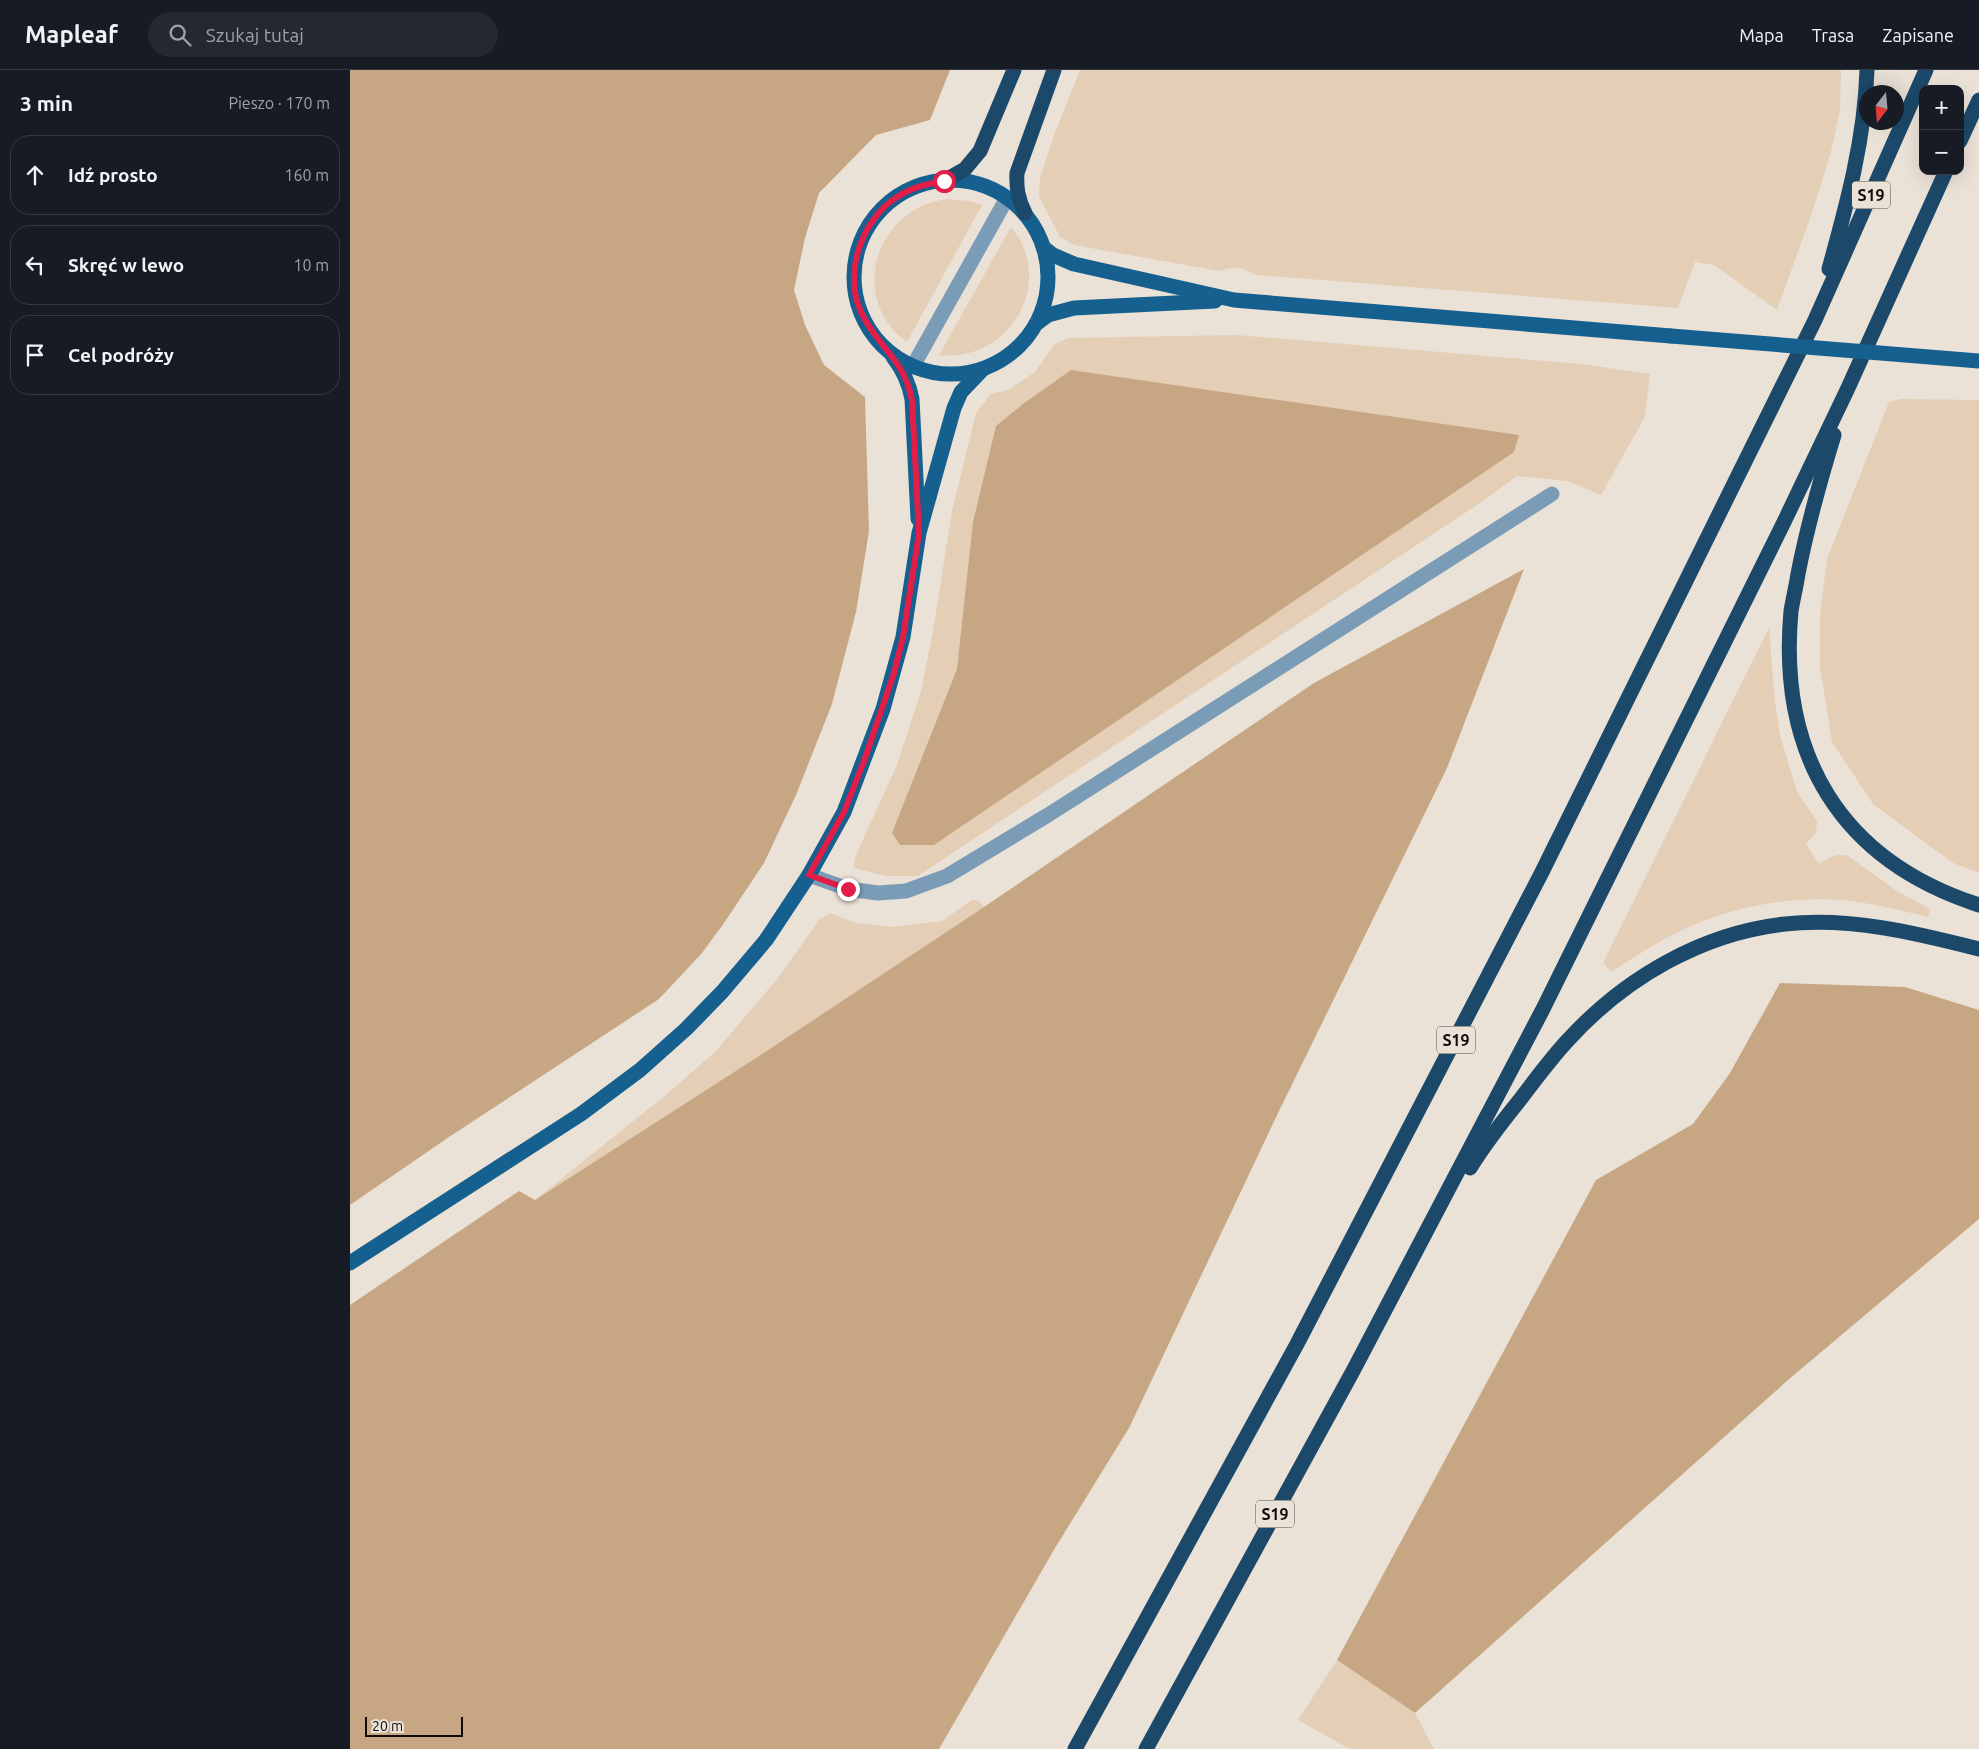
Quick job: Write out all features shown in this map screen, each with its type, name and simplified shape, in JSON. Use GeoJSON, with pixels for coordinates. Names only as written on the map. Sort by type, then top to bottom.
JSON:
{"type":"FeatureCollection","features":[{"type":"Feature","properties":{"kind":"highway"},"geometry":{"type":"LineString","coordinates":[[944,181],[965,168],[980,151],[1014,70]]}},
{"type":"Feature","properties":{"kind":"highway"},"geometry":{"type":"LineString","coordinates":[[1025,214],[1016,187],[1017,173],[1054,70]]}},
{"type":"Feature","properties":{"kind":"highway"},"geometry":{"type":"LineString","coordinates":[[1815,320],[1847,204],[1866,103],[1867,70]]}},
{"type":"Feature","properties":{"kind":"highway","name":"S19"},"geometry":{"type":"LineString","coordinates":[[1075,1749],[1279,1378],[1428,1094],[1597,763],[1815,320],[1926,70]]}},
{"type":"Feature","properties":{"kind":"highway"},"geometry":{"type":"LineString","coordinates":[[1964,132],[1979,100]]}},
{"type":"Feature","properties":{"kind":"highway","name":"S19"},"geometry":{"type":"LineString","coordinates":[[1146,1749],[1403,1278],[1543,1009],[1776,540],[1848,388],[1944,175]]}},
{"type":"Feature","properties":{"kind":"highway"},"geometry":{"type":"LineString","coordinates":[[1848,388],[1824,468],[1803,549],[1792,610],[1789,646],[1790,679],[1800,733],[1823,788],[1856,833],[1879,853],[1920,880],[1952,896],[1979,905]]}},
{"type":"Feature","properties":{"kind":"highway"},"geometry":{"type":"LineString","coordinates":[[1403,1278],[1471,1165],[1536,1078],[1569,1039],[1597,1011],[1632,983],[1673,958],[1708,942],[1744,931],[1793,923],[1864,924],[1979,949]]}},
{"type":"Feature","properties":{"kind":"main road"},"geometry":{"type":"LineString","coordinates":[[350,1263],[581,1114],[640,1070],[686,1029],[722,992],[766,940],[809,875],[844,812],[883,709],[903,637],[919,533],[954,408],[961,392],[983,369],[1014,351],[1026,339],[1036,324],[1044,306],[1048,286],[1048,266],[1036,229],[1025,214],[1007,198],[987,187],[966,181],[944,181],[919,186],[896,197],[877,214],[864,235],[856,260],[854,285],[860,309],[871,332],[901,367],[909,383],[912,400],[919,533]]}},
{"type":"Feature","properties":{"kind":"main road"},"geometry":{"type":"LineString","coordinates":[[1043,246],[1053,255],[1074,264],[1234,300]]}},
{"type":"Feature","properties":{"kind":"main road"},"geometry":{"type":"LineString","coordinates":[[1036,324],[1048,315],[1074,308],[1234,300],[1979,361]]}},
{"type":"Feature","properties":{"kind":"main road"},"geometry":{"type":"LineString","coordinates":[[888,351],[913,366],[930,371],[948,374],[966,373],[983,369]]}},
{"type":"Feature","properties":{"kind":"lane"},"geometry":{"type":"LineString","coordinates":[[913,366],[1007,198]]}},
{"type":"Feature","properties":{"kind":"lane"},"geometry":{"type":"LineString","coordinates":[[809,875],[848,889],[878,893],[906,891],[948,876],[1048,815],[1552,494]]}},
{"type":"Feature","properties":{"kind":"shaded area"},"geometry":{"type":"Polygon","coordinates":[[[350,70],[950,70],[930,120],[876,135],[819,193],[805,238],[794,290],[805,325],[824,365],[865,397],[869,531],[856,612],[832,704],[796,795],[764,863],[702,953],[659,999],[449,1137],[350,1205],[350,70]]]}},
{"type":"Feature","properties":{"kind":"shaded area"},"geometry":{"type":"Polygon","coordinates":[[[1080,70],[1841,70],[1840,109],[1831,152],[1813,210],[1777,310],[1714,265],[1695,262],[1678,308],[1256,275],[1238,268],[1219,271],[1074,245],[1060,237],[1039,196],[1040,178],[1054,135],[1080,70]]]}},
{"type":"Feature","properties":{"kind":"shaded area"},"geometry":{"type":"Polygon","coordinates":[[[948,199],[970,201],[982,205],[907,342],[890,326],[878,304],[874,283],[876,263],[883,244],[894,228],[909,214],[927,204],[948,199]]]}},
{"type":"Feature","properties":{"kind":"shaded area"},"geometry":{"type":"Polygon","coordinates":[[[1011,227],[1024,249],[1029,271],[1027,294],[1019,315],[1005,333],[986,346],[964,354],[939,355],[1011,227]]]}},
{"type":"Feature","properties":{"kind":"shaded area"},"geometry":{"type":"Polygon","coordinates":[[[1236,335],[1582,364],[1650,374],[1645,417],[1601,495],[1568,481],[1517,476],[1483,501],[918,876],[885,876],[854,868],[855,858],[860,846],[897,765],[921,691],[933,631],[952,511],[976,413],[991,394],[1008,390],[1035,372],[1054,345],[1068,338],[1236,335]]]}},
{"type":"Feature","properties":{"kind":"shaded area"},"geometry":{"type":"Polygon","coordinates":[[[1071,370],[1519,435],[1514,452],[934,845],[900,845],[892,833],[957,669],[973,522],[996,426],[1071,370]]]}},
{"type":"Feature","properties":{"kind":"shaded area"},"geometry":{"type":"Polygon","coordinates":[[[1901,399],[1979,400],[1979,873],[1953,863],[1873,804],[1832,742],[1820,667],[1820,615],[1827,559],[1889,402],[1901,399]]]}},
{"type":"Feature","properties":{"kind":"shaded area"},"geometry":{"type":"Polygon","coordinates":[[[1524,569],[1447,768],[1279,1111],[1129,1428],[1055,1548],[939,1749],[350,1749],[350,1305],[519,1191],[535,1200],[759,1056],[984,907],[1314,683],[1524,569]]]}},
{"type":"Feature","properties":{"kind":"shaded area"},"geometry":{"type":"Polygon","coordinates":[[[1769,628],[1775,703],[1780,735],[1797,792],[1817,821],[1816,833],[1806,844],[1819,864],[1836,856],[1848,856],[1897,891],[1930,909],[1928,917],[1896,909],[1842,900],[1783,901],[1763,904],[1705,920],[1687,928],[1658,943],[1611,972],[1603,963],[1769,628]]]}},
{"type":"Feature","properties":{"kind":"shaded area"},"geometry":{"type":"Polygon","coordinates":[[[972,900],[979,901],[984,907],[759,1056],[535,1200],[667,1094],[715,1052],[778,978],[819,920],[830,913],[856,923],[894,927],[942,921],[972,900]]]}},
{"type":"Feature","properties":{"kind":"shaded area"},"geometry":{"type":"Polygon","coordinates":[[[1780,983],[1905,987],[1979,1010],[1979,1219],[1788,1380],[1415,1713],[1337,1660],[1596,1180],[1693,1124],[1730,1073],[1780,983]]]}},
{"type":"Feature","properties":{"kind":"shaded area"},"geometry":{"type":"Polygon","coordinates":[[[1337,1660],[1415,1713],[1434,1749],[1350,1749],[1298,1720],[1337,1660]]]}},
{"type":"Feature","properties":{"kind":"route"},"geometry":{"type":"LineString","coordinates":[[848,889],[809,875],[844,812],[883,709],[903,637],[919,533],[912,400],[909,383],[901,367],[871,332],[860,309],[854,285],[856,260],[864,235],[877,214],[896,197],[919,186],[944,181]]}}]}
